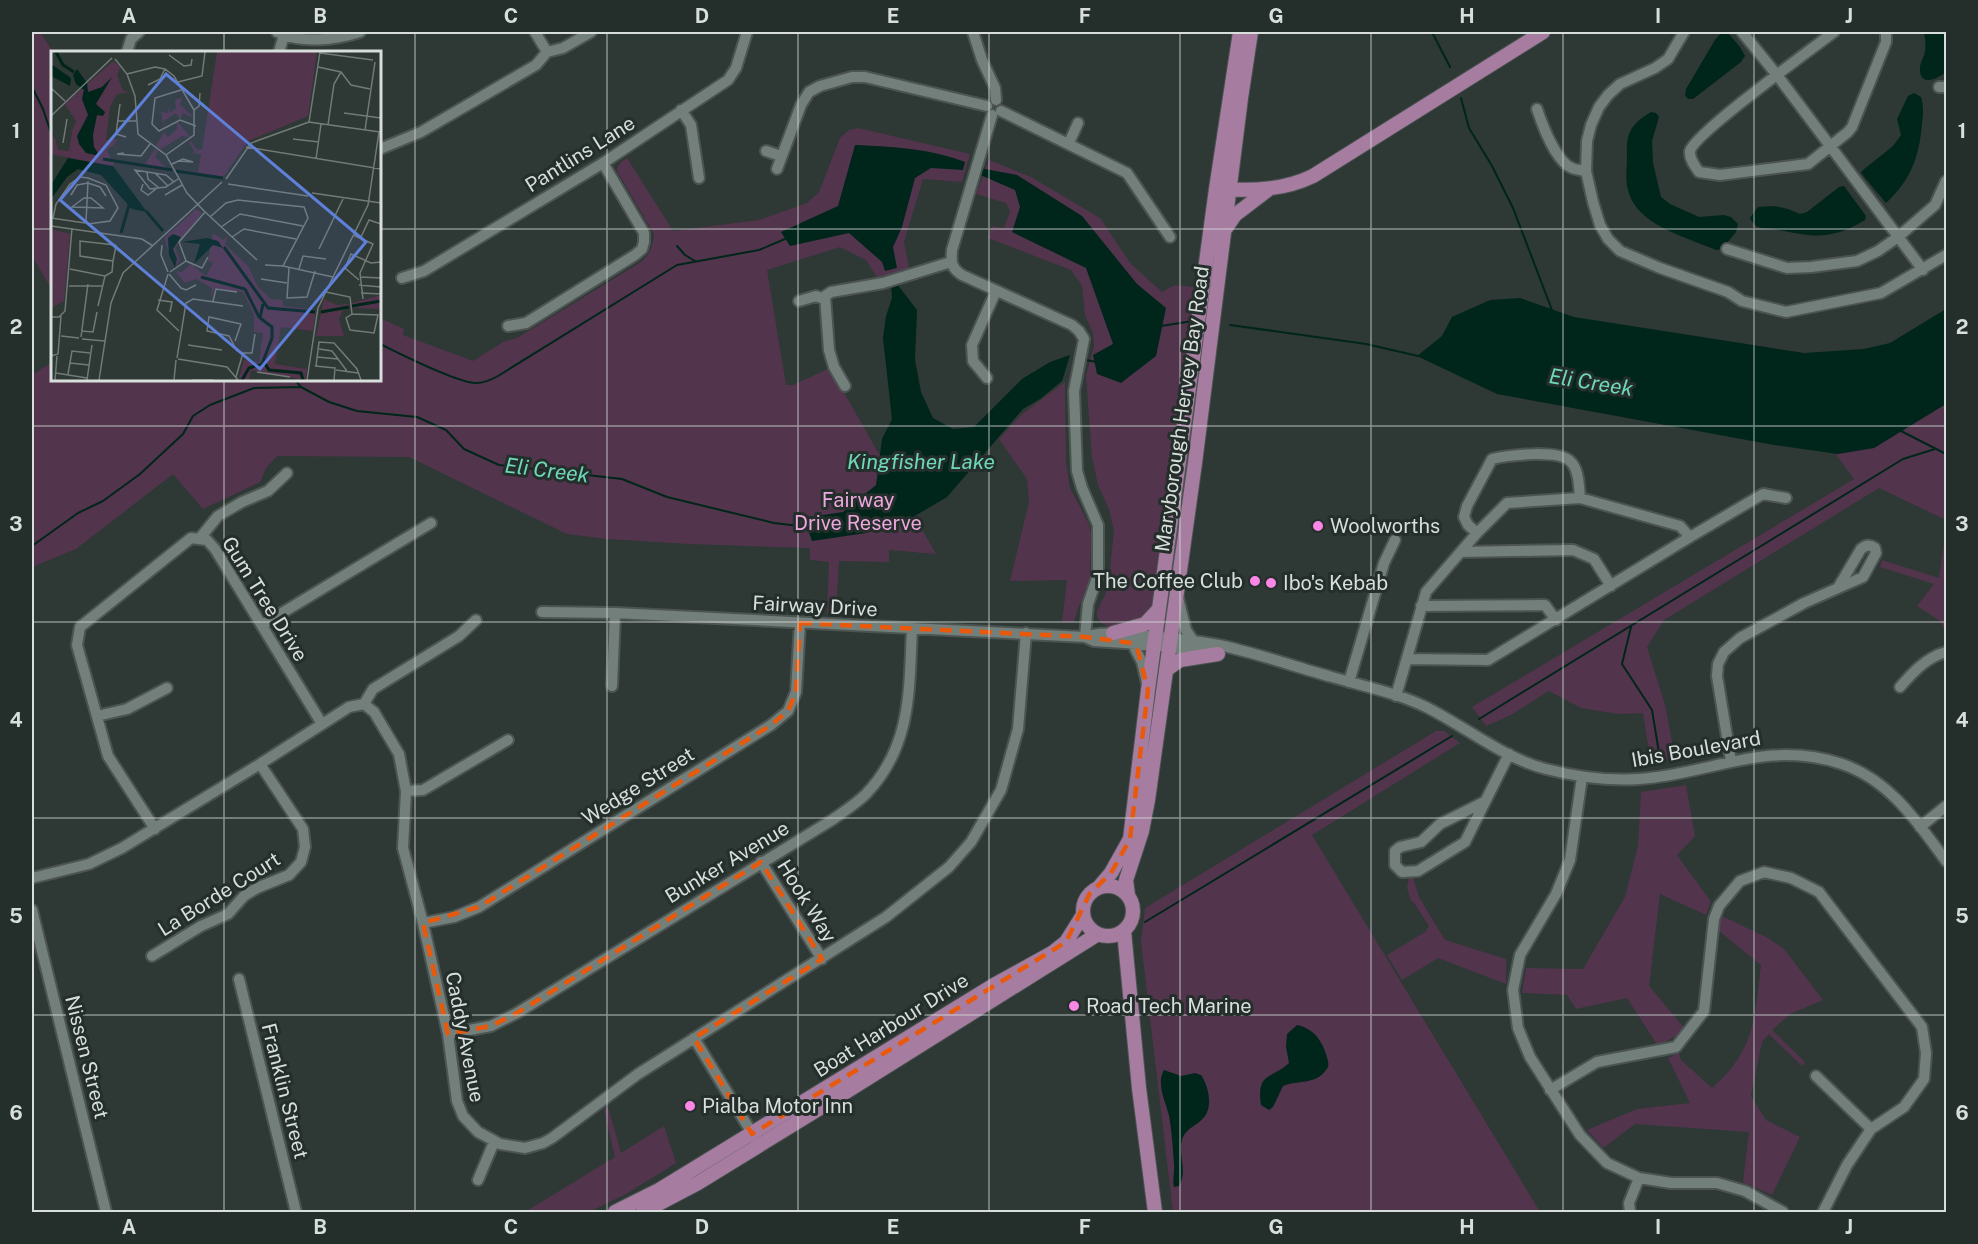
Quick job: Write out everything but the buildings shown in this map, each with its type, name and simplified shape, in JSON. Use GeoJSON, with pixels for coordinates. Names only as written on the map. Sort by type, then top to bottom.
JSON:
{"type":"FeatureCollection","features":[{"type":"Feature","properties":{"kind":"main road","name":"Maryborough Hervey Bay Road"},"geometry":{"type":"LineString","coordinates":[[1099,887],[1111,873],[1130,839],[1148,690],[1177,592],[1225,230],[1223,189],[1240,32]]}},
{"type":"Feature","properties":{"kind":"main road","name":"Maryborough Hervey Bay Road"},"geometry":{"type":"LineString","coordinates":[[1128,895],[1126,880],[1142,831],[1166,670],[1160,607],[1223,189],[1251,32]]}},
{"type":"Feature","properties":{"kind":"main road"},"geometry":{"type":"LineString","coordinates":[[1223,189],[1269,189],[1296,184],[1313,176],[1543,32]]}},
{"type":"Feature","properties":{"kind":"main road"},"geometry":{"type":"LineString","coordinates":[[1225,230],[1235,215],[1269,189]]}},
{"type":"Feature","properties":{"kind":"main road"},"geometry":{"type":"LineString","coordinates":[[1113,633],[1145,624],[1160,607]]}},
{"type":"Feature","properties":{"kind":"main road"},"geometry":{"type":"LineString","coordinates":[[1166,670],[1180,660],[1218,654]]}},
{"type":"Feature","properties":{"kind":"main road"},"geometry":{"type":"LineString","coordinates":[[1099,887],[1115,887],[1128,895],[1133,906],[1132,919],[1124,931],[1113,936],[1098,934],[1088,927],[1083,915],[1083,905],[1090,893],[1099,887]]}},
{"type":"Feature","properties":{"kind":"main road","name":"Boat Harbour Drive"},"geometry":{"type":"LineString","coordinates":[[643,1212],[698,1183],[755,1139],[994,985],[1052,953],[1066,942],[1083,915]]}},
{"type":"Feature","properties":{"kind":"main road"},"geometry":{"type":"LineString","coordinates":[[1124,931],[1139,1088],[1155,1212]]}},
{"type":"Feature","properties":{"kind":"main road","name":"Boat Harbour Drive"},"geometry":{"type":"LineString","coordinates":[[615,1212],[755,1139],[1098,934]]}},
{"type":"Feature","properties":{"kind":"street"},"geometry":{"type":"LineString","coordinates":[[127,51],[130,39],[139,32]]}},
{"type":"Feature","properties":{"kind":"street"},"geometry":{"type":"LineString","coordinates":[[279,51],[281,33],[315,40],[360,32]]}},
{"type":"Feature","properties":{"kind":"street"},"geometry":{"type":"LineString","coordinates":[[535,32],[547,52]]}},
{"type":"Feature","properties":{"kind":"street"},"geometry":{"type":"LineString","coordinates":[[381,148],[430,128],[536,65],[547,52],[563,48],[591,32]]}},
{"type":"Feature","properties":{"kind":"street","name":"Pantlins Lane"},"geometry":{"type":"LineString","coordinates":[[402,278],[424,271],[603,163],[728,80],[733,74],[747,32]]}},
{"type":"Feature","properties":{"kind":"street"},"geometry":{"type":"LineString","coordinates":[[973,32],[982,60],[995,88],[994,108],[952,250],[951,262],[962,275],[1072,325],[1084,339],[1074,391],[1077,471],[1098,525],[1098,575],[1088,604],[1085,637]]}},
{"type":"Feature","properties":{"kind":"street"},"geometry":{"type":"LineString","coordinates":[[1684,32],[1668,59],[1655,68],[1620,84],[1599,107],[1587,141],[1586,171],[1600,225],[1608,238],[1620,250],[1660,268],[1728,292],[1742,301],[1786,312],[1881,293],[1947,255]]}},
{"type":"Feature","properties":{"kind":"street"},"geometry":{"type":"LineString","coordinates":[[1742,32],[1777,75],[1923,270]]}},
{"type":"Feature","properties":{"kind":"street"},"geometry":{"type":"LineString","coordinates":[[1834,32],[1697,140],[1690,151],[1691,161],[1699,172],[1720,175],[1808,164],[1852,127],[1886,42],[1886,32]]}},
{"type":"Feature","properties":{"kind":"street"},"geometry":{"type":"LineString","coordinates":[[777,169],[801,105],[809,92],[852,76],[865,77],[994,108],[1127,173],[1170,237]]}},
{"type":"Feature","properties":{"kind":"street"},"geometry":{"type":"LineString","coordinates":[[1537,109],[1546,134],[1564,162],[1570,168],[1586,171]]}},
{"type":"Feature","properties":{"kind":"street"},"geometry":{"type":"LineString","coordinates":[[681,110],[692,131],[699,178]]}},
{"type":"Feature","properties":{"kind":"street"},"geometry":{"type":"LineString","coordinates":[[1069,143],[1078,123]]}},
{"type":"Feature","properties":{"kind":"street"},"geometry":{"type":"LineString","coordinates":[[766,151],[781,156]]}},
{"type":"Feature","properties":{"kind":"street"},"geometry":{"type":"LineString","coordinates":[[508,326],[526,323],[536,318],[642,249],[644,232],[603,163]]}},
{"type":"Feature","properties":{"kind":"street"},"geometry":{"type":"LineString","coordinates":[[1727,249],[1786,268],[1857,261],[1878,251],[1898,237],[1935,206],[1947,181]]}},
{"type":"Feature","properties":{"kind":"street"},"geometry":{"type":"LineString","coordinates":[[824,299],[831,292],[883,283],[951,262]]}},
{"type":"Feature","properties":{"kind":"street"},"geometry":{"type":"LineString","coordinates":[[987,378],[976,366],[971,354],[974,338],[996,291]]}},
{"type":"Feature","properties":{"kind":"street"},"geometry":{"type":"LineString","coordinates":[[799,301],[816,297],[824,299]]}},
{"type":"Feature","properties":{"kind":"street"},"geometry":{"type":"LineString","coordinates":[[824,299],[829,350],[834,367],[845,386]]}},
{"type":"Feature","properties":{"kind":"street"},"geometry":{"type":"LineString","coordinates":[[1477,533],[1468,525],[1464,517],[1467,506],[1492,459],[1505,456],[1561,455],[1571,462],[1576,473],[1580,498]]}},
{"type":"Feature","properties":{"kind":"street"},"geometry":{"type":"LineString","coordinates":[[200,538],[218,516],[268,491],[287,473]]}},
{"type":"Feature","properties":{"kind":"street"},"geometry":{"type":"LineString","coordinates":[[1407,659],[1488,660],[1763,494],[1786,498]]}},
{"type":"Feature","properties":{"kind":"street"},"geometry":{"type":"LineString","coordinates":[[1396,696],[1426,592],[1507,502],[1580,498],[1680,526],[1690,537]]}},
{"type":"Feature","properties":{"kind":"street"},"geometry":{"type":"LineString","coordinates":[[262,625],[431,523]]}},
{"type":"Feature","properties":{"kind":"street","name":"Gum Tree Drive"},"geometry":{"type":"LineString","coordinates":[[154,829],[108,756],[77,645],[81,627],[190,538],[207,540],[215,549],[322,724]]}},
{"type":"Feature","properties":{"kind":"street"},"geometry":{"type":"LineString","coordinates":[[1349,682],[1384,563],[1395,540]]}},
{"type":"Feature","properties":{"kind":"street"},"geometry":{"type":"LineString","coordinates":[[1461,552],[1573,550],[1594,560],[1611,586]]}},
{"type":"Feature","properties":{"kind":"street"},"geometry":{"type":"LineString","coordinates":[[1731,761],[1717,676],[1718,664],[1724,652],[1740,638],[1839,586]]}},
{"type":"Feature","properties":{"kind":"street"},"geometry":{"type":"LineString","coordinates":[[1177,592],[1186,630],[1194,642]]}},
{"type":"Feature","properties":{"kind":"street"},"geometry":{"type":"LineString","coordinates":[[1421,606],[1545,605],[1556,620]]}},
{"type":"Feature","properties":{"kind":"street","name":"Fairway Drive"},"geometry":{"type":"LineString","coordinates":[[542,612],[615,613],[1026,633],[1085,637],[1094,641],[1163,642]]}},
{"type":"Feature","properties":{"kind":"street"},"geometry":{"type":"LineString","coordinates":[[612,686],[615,613]]}},
{"type":"Feature","properties":{"kind":"street"},"geometry":{"type":"LineString","coordinates":[[32,878],[89,864],[154,829],[349,707],[363,704],[373,689],[459,636],[476,620]]}},
{"type":"Feature","properties":{"kind":"street","name":"Wedge Street"},"geometry":{"type":"LineString","coordinates":[[423,923],[454,917],[479,907],[771,725],[788,711],[796,692],[800,623]]}},
{"type":"Feature","properties":{"kind":"street","name":"Bunker Avenue"},"geometry":{"type":"LineString","coordinates":[[448,1034],[491,1026],[517,1013],[832,820],[864,796],[885,771],[902,735],[909,698],[912,628]]}},
{"type":"Feature","properties":{"kind":"street","name":"Caddy Avenue"},"geometry":{"type":"LineString","coordinates":[[363,704],[374,712],[399,754],[406,791],[403,848],[423,923],[448,1034],[457,1101],[463,1116],[478,1132],[494,1142],[510,1147],[525,1148],[543,1143],[638,1074],[896,910],[949,867],[971,842],[1001,790],[1018,729],[1026,633]]}},
{"type":"Feature","properties":{"kind":"street","name":"Fairway Drive"},"geometry":{"type":"LineString","coordinates":[[1085,637],[1095,633],[1113,633],[1163,642]]}},
{"type":"Feature","properties":{"kind":"street"},"geometry":{"type":"LineString","coordinates":[[1900,687],[1915,670],[1945,652],[1947,639]]}},
{"type":"Feature","properties":{"kind":"street","name":"Ibis Boulevard"},"geometry":{"type":"LineString","coordinates":[[1163,642],[1218,654],[1253,655]]}},
{"type":"Feature","properties":{"kind":"street","name":"Ibis Boulevard"},"geometry":{"type":"LineString","coordinates":[[1163,642],[1220,645],[1396,696],[1424,706],[1509,754],[1544,768],[1582,777],[1640,779],[1773,754],[1809,755],[1844,765],[1870,778],[1898,798],[1947,861]]}},
{"type":"Feature","properties":{"kind":"street"},"geometry":{"type":"LineString","coordinates":[[1132,643],[1142,663],[1148,690]]}},
{"type":"Feature","properties":{"kind":"street"},"geometry":{"type":"LineString","coordinates":[[97,716],[128,709],[167,688]]}},
{"type":"Feature","properties":{"kind":"street"},"geometry":{"type":"LineString","coordinates":[[406,791],[423,790],[508,740]]}},
{"type":"Feature","properties":{"kind":"street"},"geometry":{"type":"LineString","coordinates":[[1484,802],[1440,824],[1421,842],[1400,847],[1395,851],[1395,866],[1402,872],[1418,872],[1465,842],[1509,754]]}},
{"type":"Feature","properties":{"kind":"street","name":"La Borde Court"},"geometry":{"type":"LineString","coordinates":[[152,956],[228,914],[244,896],[289,875],[301,862],[305,847],[303,830],[260,764]]}},
{"type":"Feature","properties":{"kind":"street"},"geometry":{"type":"LineString","coordinates":[[1582,777],[1570,860],[1556,894],[1520,954],[1513,990],[1518,1028],[1530,1057],[1586,1143],[1607,1163],[1640,1178],[1671,1183],[1717,1183],[1745,1191],[1784,1212]]}},
{"type":"Feature","properties":{"kind":"street"},"geometry":{"type":"LineString","coordinates":[[1920,826],[1947,806]]}},
{"type":"Feature","properties":{"kind":"street","name":"Hook Way"},"geometry":{"type":"LineString","coordinates":[[761,862],[822,959]]}},
{"type":"Feature","properties":{"kind":"street"},"geometry":{"type":"LineString","coordinates":[[1550,1090],[1597,1062],[1676,1047],[1704,1011],[1714,919],[1719,906],[1740,881],[1764,872],[1791,878],[1819,892],[1922,1027],[1926,1053],[1924,1079],[1904,1107],[1871,1129],[1847,1165],[1823,1212]]}},
{"type":"Feature","properties":{"kind":"street","name":"Nissen Street"},"geometry":{"type":"LineString","coordinates":[[32,910],[106,1212]]}},
{"type":"Feature","properties":{"kind":"street","name":"Franklin Street"},"geometry":{"type":"LineString","coordinates":[[239,979],[296,1212]]}},
{"type":"Feature","properties":{"kind":"street"},"geometry":{"type":"LineString","coordinates":[[694,1038],[755,1139]]}},
{"type":"Feature","properties":{"kind":"street"},"geometry":{"type":"LineString","coordinates":[[1816,1076],[1871,1129]]}},
{"type":"Feature","properties":{"kind":"street"},"geometry":{"type":"LineString","coordinates":[[478,1180],[494,1142]]}},
{"type":"Feature","properties":{"kind":"street"},"geometry":{"type":"LineString","coordinates":[[1630,1212],[1629,1203],[1640,1178]]}},
{"type":"Feature","properties":{"kind":"highlighted area"},"geometry":{"type":"Polygon","coordinates":[[[800,623],[1085,637],[1132,643],[1138,651],[1148,690],[1130,839],[1111,873],[1090,893],[1066,942],[752,1134],[694,1038],[822,959],[761,862],[517,1013],[491,1026],[448,1034],[423,923],[479,907],[771,725],[788,711],[796,692],[800,623]]]}},
{"type":"Feature","properties":{"kind":"green space"},"geometry":{"type":"Polygon","coordinates":[[[32,32],[40,32],[52,51],[51,288],[32,256],[32,32]]]}},
{"type":"Feature","properties":{"kind":"green space","name":"Fairway Drive Reserve"},"geometry":{"type":"Polygon","coordinates":[[[858,128],[970,154],[962,182],[923,179],[904,242],[909,268],[878,279],[866,260],[840,247],[767,270],[786,385],[793,385],[830,368],[936,554],[889,550],[889,562],[839,561],[836,614],[827,613],[829,562],[810,560],[810,548],[689,544],[567,534],[409,457],[277,456],[266,468],[260,482],[203,509],[173,474],[76,549],[32,567],[32,375],[51,363],[51,381],[381,381],[381,318],[404,329],[403,335],[473,361],[503,342],[517,338],[641,262],[647,256],[654,234],[617,171],[619,165],[627,158],[673,231],[759,220],[807,203],[819,192],[840,138],[849,130],[858,128]]]}},
{"type":"Feature","properties":{"kind":"green space"},"geometry":{"type":"Polygon","coordinates":[[[989,160],[1031,177],[1100,218],[1131,264],[1162,292],[1175,285],[1194,287],[1155,601],[1149,615],[1117,628],[1102,624],[1097,617],[1097,611],[1105,595],[1109,579],[1114,531],[1109,509],[1098,485],[1092,457],[1086,376],[1094,346],[1093,333],[1085,315],[1082,286],[1071,270],[988,238],[992,226],[1004,228],[1010,211],[1006,203],[976,194],[989,160]]]}},
{"type":"Feature","properties":{"kind":"green space"},"geometry":{"type":"Polygon","coordinates":[[[1065,382],[1066,462],[1070,488],[1089,524],[1091,534],[1090,582],[1074,622],[1062,623],[1067,580],[1010,581],[1029,502],[1027,479],[999,439],[1021,415],[1065,382]]]}},
{"type":"Feature","properties":{"kind":"green space"},"geometry":{"type":"Polygon","coordinates":[[[1946,403],[1946,520],[1879,488],[1664,620],[1647,647],[1665,705],[1675,757],[1651,763],[1643,713],[1618,714],[1581,708],[1549,691],[1511,715],[1486,726],[1472,707],[1854,479],[1835,453],[1874,448],[1946,403]]]}},
{"type":"Feature","properties":{"kind":"green space"},"geometry":{"type":"Polygon","coordinates":[[[1946,527],[1946,633],[1940,621],[1917,606],[1934,584],[1880,567],[1882,560],[1939,578],[1946,527]]]}},
{"type":"Feature","properties":{"kind":"green space"},"geometry":{"type":"Polygon","coordinates":[[[1436,731],[1444,731],[1460,743],[1312,835],[1540,1212],[1173,1212],[1141,942],[1145,908],[1436,731]]]}},
{"type":"Feature","properties":{"kind":"green space"},"geometry":{"type":"Polygon","coordinates":[[[1686,785],[1695,836],[1677,855],[1711,902],[1706,915],[1660,894],[1649,986],[1686,1030],[1658,1046],[1627,998],[1576,1009],[1567,995],[1522,993],[1526,968],[1583,969],[1625,897],[1638,846],[1641,792],[1686,785]]]}},
{"type":"Feature","properties":{"kind":"green space"},"geometry":{"type":"Polygon","coordinates":[[[1409,877],[1413,878],[1419,897],[1445,940],[1506,959],[1506,984],[1438,958],[1402,980],[1387,955],[1425,932],[1429,926],[1411,901],[1407,888],[1409,877]]]}},
{"type":"Feature","properties":{"kind":"green space"},"geometry":{"type":"Polygon","coordinates":[[[1722,916],[1768,938],[1784,949],[1823,1000],[1790,1014],[1772,1030],[1805,1062],[1802,1066],[1769,1034],[1762,1042],[1751,1096],[1766,1120],[1800,1137],[1772,1195],[1743,1182],[1749,1132],[1635,1124],[1603,1148],[1587,1130],[1637,1109],[1690,1103],[1668,1058],[1679,1053],[1681,1060],[1712,1088],[1737,1060],[1745,1047],[1754,1017],[1761,965],[1719,931],[1722,916]]]}},
{"type":"Feature","properties":{"kind":"green space"},"geometry":{"type":"Polygon","coordinates":[[[608,1107],[621,1153],[664,1126],[676,1163],[626,1194],[589,1212],[525,1212],[615,1157],[604,1110],[608,1107]]]}},
{"type":"Feature","properties":{"kind":"water"},"geometry":{"type":"Polygon","coordinates":[[[1727,32],[1745,56],[1741,62],[1693,99],[1688,99],[1685,95],[1686,89],[1715,40],[1721,33],[1727,32]]]}},
{"type":"Feature","properties":{"kind":"water"},"geometry":{"type":"Polygon","coordinates":[[[1924,32],[1946,32],[1946,72],[1931,80],[1924,79],[1920,71],[1925,49],[1924,32]]]}},
{"type":"Feature","properties":{"kind":"water"},"geometry":{"type":"Polygon","coordinates":[[[1914,93],[1921,97],[1923,107],[1919,147],[1908,177],[1886,203],[1861,173],[1893,146],[1901,135],[1897,119],[1908,96],[1914,93]]]}},
{"type":"Feature","properties":{"kind":"water"},"geometry":{"type":"Polygon","coordinates":[[[1651,112],[1656,113],[1659,117],[1652,141],[1653,163],[1661,197],[1670,204],[1699,217],[1724,215],[1731,217],[1738,224],[1736,232],[1722,249],[1716,250],[1677,235],[1651,221],[1633,202],[1627,182],[1627,142],[1631,130],[1638,121],[1651,112]]]}},
{"type":"Feature","properties":{"kind":"water"},"geometry":{"type":"Polygon","coordinates":[[[855,145],[924,151],[965,162],[963,170],[931,168],[915,178],[902,227],[893,247],[897,268],[885,271],[882,262],[849,233],[790,246],[781,232],[838,206],[855,145]]]}},
{"type":"Feature","properties":{"kind":"water"},"geometry":{"type":"Polygon","coordinates":[[[980,168],[1017,175],[1082,216],[1137,284],[1166,308],[1156,356],[1121,383],[1097,374],[1093,355],[1113,344],[1086,268],[1012,232],[1020,207],[1015,190],[978,174],[980,168]]]}},
{"type":"Feature","properties":{"kind":"water"},"geometry":{"type":"Polygon","coordinates":[[[1844,186],[1866,216],[1865,220],[1841,232],[1820,235],[1799,234],[1759,227],[1750,218],[1758,207],[1774,206],[1800,214],[1807,212],[1839,187],[1844,186]]]}},
{"type":"Feature","properties":{"kind":"water","name":"Kingfisher Lake"},"geometry":{"type":"Polygon","coordinates":[[[894,280],[917,310],[915,360],[921,392],[933,418],[953,429],[974,427],[1022,379],[1050,362],[1070,355],[1062,381],[1023,409],[947,497],[913,517],[866,533],[812,541],[804,518],[843,512],[876,485],[882,439],[892,419],[883,338],[886,316],[892,298],[891,282],[894,280]]]}},
{"type":"Feature","properties":{"kind":"water"},"geometry":{"type":"Polygon","coordinates":[[[1520,298],[1574,317],[1804,353],[1864,349],[1890,343],[1946,309],[1946,404],[1874,448],[1838,454],[1774,445],[1497,394],[1417,356],[1442,336],[1452,317],[1490,300],[1520,298]]]}},
{"type":"Feature","properties":{"kind":"water"},"geometry":{"type":"Polygon","coordinates":[[[1297,1025],[1309,1029],[1320,1041],[1325,1051],[1328,1067],[1317,1078],[1283,1086],[1273,1107],[1269,1110],[1261,1105],[1261,1087],[1263,1081],[1289,1063],[1286,1047],[1287,1034],[1297,1025]]]}},
{"type":"Feature","properties":{"kind":"water"},"geometry":{"type":"Polygon","coordinates":[[[1164,1070],[1181,1076],[1195,1073],[1201,1075],[1209,1095],[1209,1106],[1205,1116],[1186,1132],[1182,1140],[1183,1175],[1179,1186],[1174,1187],[1171,1126],[1161,1082],[1164,1070]]]}},
{"type":"Feature","properties":{"kind":"waterway"},"geometry":{"type":"LineString","coordinates":[[1432,32],[1450,67]]}},
{"type":"Feature","properties":{"kind":"waterway"},"geometry":{"type":"LineString","coordinates":[[32,87],[51,133]]}},
{"type":"Feature","properties":{"kind":"waterway"},"geometry":{"type":"LineString","coordinates":[[1461,98],[1469,128],[1492,166],[1513,208],[1552,310]]}},
{"type":"Feature","properties":{"kind":"waterway"},"geometry":{"type":"LineString","coordinates":[[381,344],[456,378],[467,382],[484,382],[498,376],[677,265],[759,250],[785,239]]}},
{"type":"Feature","properties":{"kind":"waterway"},"geometry":{"type":"LineString","coordinates":[[677,246],[695,261]]}},
{"type":"Feature","properties":{"kind":"waterway","name":"Eli Creek"},"geometry":{"type":"LineString","coordinates":[[1161,326],[1193,321]]}},
{"type":"Feature","properties":{"kind":"waterway","name":"Eli Creek"},"geometry":{"type":"LineString","coordinates":[[1230,325],[1366,344],[1418,356]]}},
{"type":"Feature","properties":{"kind":"waterway","name":"Eli Creek"},"geometry":{"type":"LineString","coordinates":[[1086,360],[1097,362]]}},
{"type":"Feature","properties":{"kind":"waterway","name":"Eli Creek"},"geometry":{"type":"LineString","coordinates":[[296,381],[301,387]]}},
{"type":"Feature","properties":{"kind":"waterway","name":"Eli Creek"},"geometry":{"type":"LineString","coordinates":[[32,546],[78,513],[103,501],[140,474],[183,434],[193,416],[210,405],[254,388],[301,387],[329,402],[357,411],[417,417],[446,430],[464,449],[499,465],[622,479],[667,497],[774,523],[808,527]]}},
{"type":"Feature","properties":{"kind":"waterway","name":"Eli Creek"},"geometry":{"type":"LineString","coordinates":[[1901,431],[1946,454]]}},
{"type":"Feature","properties":{"kind":"waterway"},"geometry":{"type":"LineString","coordinates":[[1479,719],[1903,459],[1935,449]]}},
{"type":"Feature","properties":{"kind":"waterway"},"geometry":{"type":"LineString","coordinates":[[1631,627],[1622,664],[1652,710],[1660,759]]}},
{"type":"Feature","properties":{"kind":"waterway"},"geometry":{"type":"LineString","coordinates":[[1145,922],[1452,736]]}},
{"type":"Feature","properties":{"kind":"place","name":"Woolworths"},"geometry":{"type":"Point","coordinates":[1318,526]}},
{"type":"Feature","properties":{"kind":"place","name":"The Coffee Club"},"geometry":{"type":"Point","coordinates":[1255,581]}},
{"type":"Feature","properties":{"kind":"place","name":"Ibo's Kebab"},"geometry":{"type":"Point","coordinates":[1271,583]}},
{"type":"Feature","properties":{"kind":"place","name":"Road Tech Marine"},"geometry":{"type":"Point","coordinates":[1074,1006]}},
{"type":"Feature","properties":{"kind":"place","name":"Pialba Motor Inn"},"geometry":{"type":"Point","coordinates":[690,1106]}}]}
